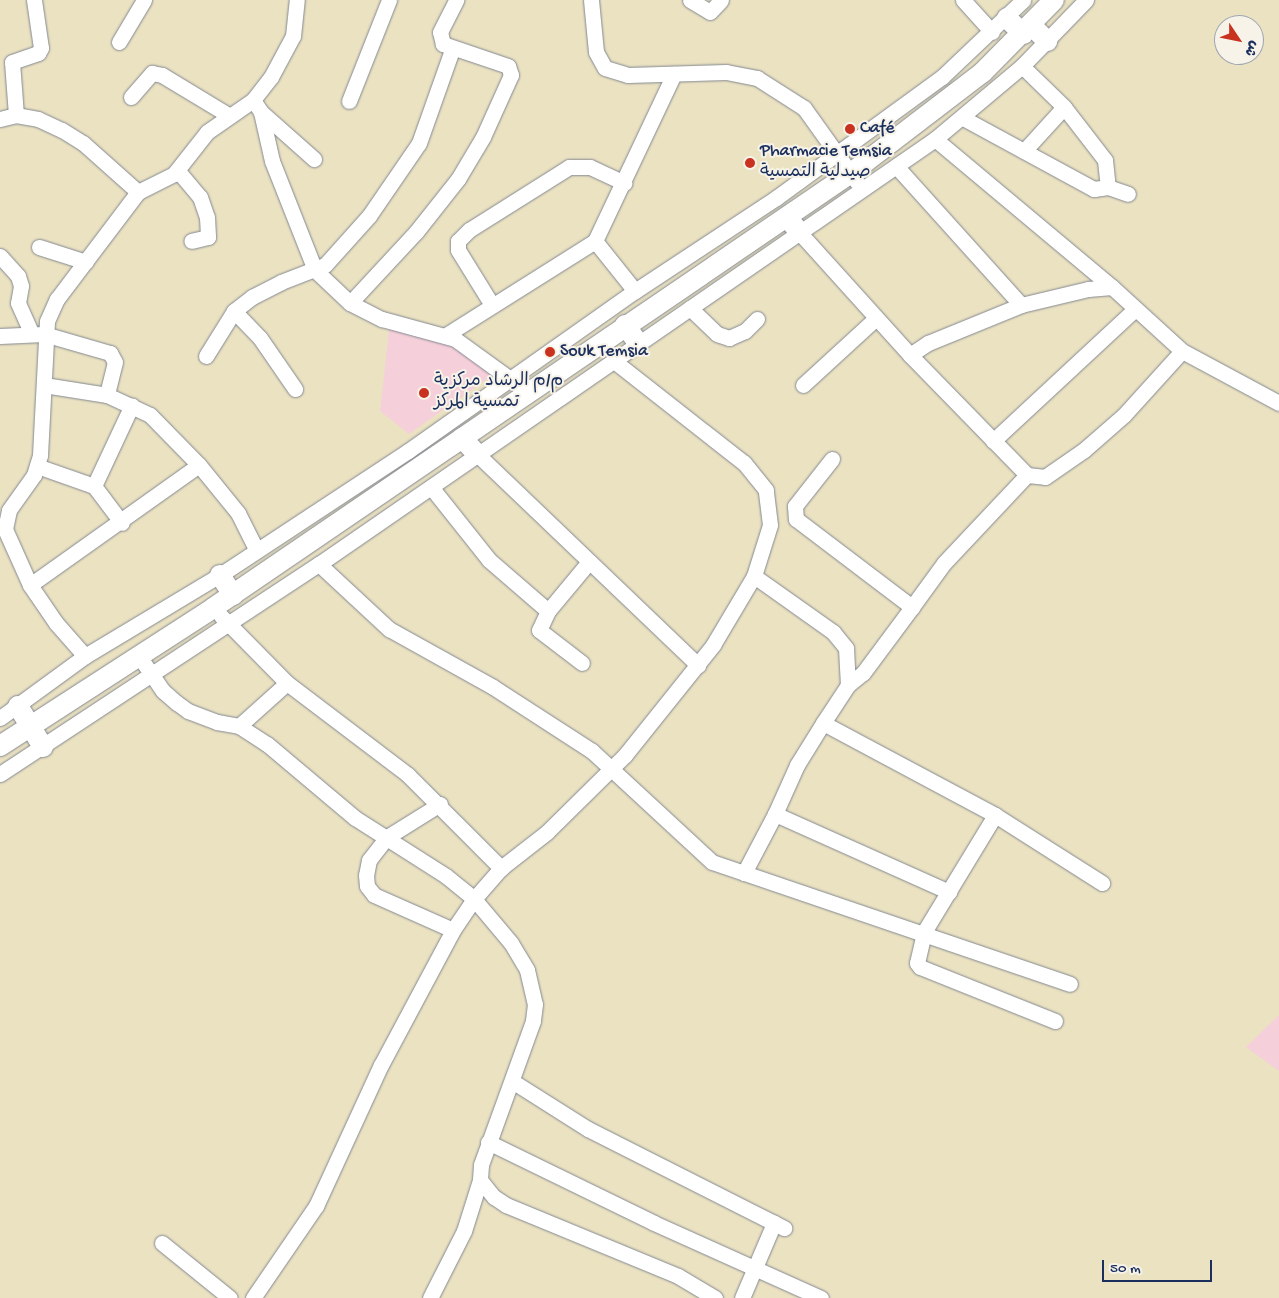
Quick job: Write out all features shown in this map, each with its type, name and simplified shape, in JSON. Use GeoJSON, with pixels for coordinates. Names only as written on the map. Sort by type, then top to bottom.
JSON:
{"type":"FeatureCollection","features":[{"type":"Feature","properties":{"kind":"main road"},"geometry":{"type":"LineString","coordinates":[[0,746],[233,595],[625,325],[787,217],[857,181],[1027,29],[1054,0]]}},
{"type":"Feature","properties":{"kind":"main road"},"geometry":{"type":"LineString","coordinates":[[1006,18],[1047,41]]}},
{"type":"Feature","properties":{"kind":"main road"},"geometry":{"type":"LineString","coordinates":[[787,217],[799,232]]}},
{"type":"Feature","properties":{"kind":"main road"},"geometry":{"type":"LineString","coordinates":[[625,325],[638,343]]}},
{"type":"Feature","properties":{"kind":"main road"},"geometry":{"type":"LineString","coordinates":[[462,438],[478,454]]}},
{"type":"Feature","properties":{"kind":"main road"},"geometry":{"type":"LineString","coordinates":[[220,576],[233,595]]}},
{"type":"Feature","properties":{"kind":"main road"},"geometry":{"type":"LineString","coordinates":[[18,706],[42,747]]}},
{"type":"Feature","properties":{"kind":"street"},"geometry":{"type":"LineString","coordinates":[[16,115],[6,59],[38,52],[41,48],[34,0]]}},
{"type":"Feature","properties":{"kind":"street"},"geometry":{"type":"LineString","coordinates":[[119,42],[144,0]]}},
{"type":"Feature","properties":{"kind":"street"},"geometry":{"type":"LineString","coordinates":[[297,0],[293,36],[257,106],[272,161],[315,270],[350,303],[382,319],[446,335],[469,347],[528,392]]}},
{"type":"Feature","properties":{"kind":"street"},"geometry":{"type":"LineString","coordinates":[[349,101],[389,0]]}},
{"type":"Feature","properties":{"kind":"street"},"geometry":{"type":"LineString","coordinates":[[350,303],[416,232],[458,179],[483,138],[511,75],[508,66],[452,50],[443,44],[440,36],[456,0]]}},
{"type":"Feature","properties":{"kind":"street"},"geometry":{"type":"LineString","coordinates":[[690,0],[710,12],[721,0]]}},
{"type":"Feature","properties":{"kind":"street"},"geometry":{"type":"LineString","coordinates":[[963,0],[992,32]]}},
{"type":"Feature","properties":{"kind":"street"},"geometry":{"type":"LineString","coordinates":[[0,718],[85,656],[220,576],[838,152],[942,77],[992,32],[1023,0]]}},
{"type":"Feature","properties":{"kind":"street"},"geometry":{"type":"LineString","coordinates":[[0,774],[319,564],[614,361],[799,232],[857,181],[896,166],[963,118],[1022,66],[1086,0]]}},
{"type":"Feature","properties":{"kind":"street"},"geometry":{"type":"LineString","coordinates":[[595,1],[596,52],[602,65],[628,75],[726,72],[757,78],[804,108],[838,152],[857,181]]}},
{"type":"Feature","properties":{"kind":"street"},"geometry":{"type":"LineString","coordinates":[[206,356],[234,311],[252,297],[280,282],[315,270],[339,252],[409,161],[436,100],[452,50]]}},
{"type":"Feature","properties":{"kind":"street"},"geometry":{"type":"LineString","coordinates":[[1022,66],[1064,107],[1105,160],[1108,188]]}},
{"type":"Feature","properties":{"kind":"street"},"geometry":{"type":"LineString","coordinates":[[131,98],[152,73],[162,75],[230,116]]}},
{"type":"Feature","properties":{"kind":"street"},"geometry":{"type":"LineString","coordinates":[[446,335],[595,241],[625,183],[674,74]]}},
{"type":"Feature","properties":{"kind":"street"},"geometry":{"type":"LineString","coordinates":[[38,334],[52,308],[138,192],[178,171],[207,132],[230,116],[257,106]]}},
{"type":"Feature","properties":{"kind":"street"},"geometry":{"type":"LineString","coordinates":[[257,106],[314,158]]}},
{"type":"Feature","properties":{"kind":"street"},"geometry":{"type":"LineString","coordinates":[[1024,151],[1064,107]]}},
{"type":"Feature","properties":{"kind":"street"},"geometry":{"type":"LineString","coordinates":[[0,119],[16,115],[38,119],[62,130],[138,192]]}},
{"type":"Feature","properties":{"kind":"street"},"geometry":{"type":"LineString","coordinates":[[963,118],[1094,188],[1108,188],[1128,194]]}},
{"type":"Feature","properties":{"kind":"street"},"geometry":{"type":"LineString","coordinates":[[935,138],[1112,287],[1182,351],[1279,403]]}},
{"type":"Feature","properties":{"kind":"street"},"geometry":{"type":"LineString","coordinates":[[492,305],[458,250],[458,241],[469,230],[569,167],[585,166],[625,183]]}},
{"type":"Feature","properties":{"kind":"street"},"geometry":{"type":"LineString","coordinates":[[896,166],[1021,306]]}},
{"type":"Feature","properties":{"kind":"street"},"geometry":{"type":"LineString","coordinates":[[178,171],[200,197],[208,217],[208,237],[191,241]]}},
{"type":"Feature","properties":{"kind":"street"},"geometry":{"type":"LineString","coordinates":[[799,232],[875,319],[1027,475],[1045,476],[1084,450],[1124,415],[1182,351]]}},
{"type":"Feature","properties":{"kind":"street"},"geometry":{"type":"LineString","coordinates":[[595,241],[635,291]]}},
{"type":"Feature","properties":{"kind":"street"},"geometry":{"type":"LineString","coordinates":[[39,247],[86,262]]}},
{"type":"Feature","properties":{"kind":"street"},"geometry":{"type":"LineString","coordinates":[[0,256],[18,276],[21,286],[18,303],[38,334],[44,385],[43,434],[37,466],[34,475],[9,510],[5,529],[30,585],[56,623],[85,656]]}},
{"type":"Feature","properties":{"kind":"street"},"geometry":{"type":"LineString","coordinates":[[910,355],[928,342],[1021,306],[1088,289],[1112,287]]}},
{"type":"Feature","properties":{"kind":"street"},"geometry":{"type":"LineString","coordinates":[[690,308],[716,334],[729,338],[746,331],[757,320]]}},
{"type":"Feature","properties":{"kind":"street"},"geometry":{"type":"LineString","coordinates":[[993,441],[1135,309]]}},
{"type":"Feature","properties":{"kind":"street"},"geometry":{"type":"LineString","coordinates":[[234,311],[260,338],[295,389]]}},
{"type":"Feature","properties":{"kind":"street"},"geometry":{"type":"LineString","coordinates":[[803,385],[875,319]]}},
{"type":"Feature","properties":{"kind":"street"},"geometry":{"type":"LineString","coordinates":[[0,336],[38,334],[110,353],[115,362],[107,395]]}},
{"type":"Feature","properties":{"kind":"street"},"geometry":{"type":"LineString","coordinates":[[253,1298],[316,1206],[381,1064],[453,930],[474,899],[501,868],[546,832],[613,768],[698,665],[754,576],[770,525],[766,490],[744,463],[614,361]]}},
{"type":"Feature","properties":{"kind":"street"},"geometry":{"type":"LineString","coordinates":[[44,385],[107,395],[150,415],[199,465],[238,512],[257,551]]}},
{"type":"Feature","properties":{"kind":"street"},"geometry":{"type":"LineString","coordinates":[[94,486],[132,405]]}},
{"type":"Feature","properties":{"kind":"street"},"geometry":{"type":"LineString","coordinates":[[478,454],[588,563],[698,665]]}},
{"type":"Feature","properties":{"kind":"street"},"geometry":{"type":"LineString","coordinates":[[832,459],[794,506],[796,519],[912,607]]}},
{"type":"Feature","properties":{"kind":"street"},"geometry":{"type":"LineString","coordinates":[[30,585],[122,523],[199,465]]}},
{"type":"Feature","properties":{"kind":"street"},"geometry":{"type":"LineString","coordinates":[[37,466],[94,486],[122,523]]}},
{"type":"Feature","properties":{"kind":"street"},"geometry":{"type":"LineString","coordinates":[[744,873],[775,814],[797,765],[848,685],[863,674],[944,563],[1027,475]]}},
{"type":"Feature","properties":{"kind":"street"},"geometry":{"type":"LineString","coordinates":[[430,487],[489,560],[548,611]]}},
{"type":"Feature","properties":{"kind":"street"},"geometry":{"type":"LineString","coordinates":[[582,663],[540,630],[548,611],[588,563]]}},
{"type":"Feature","properties":{"kind":"street"},"geometry":{"type":"LineString","coordinates":[[319,564],[389,629],[493,687],[613,768],[712,862],[924,932],[1070,984]]}},
{"type":"Feature","properties":{"kind":"street"},"geometry":{"type":"LineString","coordinates":[[754,576],[843,641],[848,657],[848,685]]}},
{"type":"Feature","properties":{"kind":"street"},"geometry":{"type":"LineString","coordinates":[[213,608],[287,683],[408,775],[440,804],[501,868]]}},
{"type":"Feature","properties":{"kind":"street"},"geometry":{"type":"LineString","coordinates":[[139,656],[163,690],[188,711],[239,726],[268,744],[355,818],[388,837],[474,899],[512,943],[527,970],[534,989],[533,1021],[512,1082],[488,1142],[480,1180],[464,1231],[430,1298]]}},
{"type":"Feature","properties":{"kind":"street"},"geometry":{"type":"LineString","coordinates":[[239,726],[287,683]]}},
{"type":"Feature","properties":{"kind":"street"},"geometry":{"type":"LineString","coordinates":[[823,723],[995,815],[1102,883]]}},
{"type":"Feature","properties":{"kind":"street"},"geometry":{"type":"LineString","coordinates":[[440,804],[388,837],[369,860],[368,886],[374,895],[453,930]]}},
{"type":"Feature","properties":{"kind":"street"},"geometry":{"type":"LineString","coordinates":[[775,814],[949,892]]}},
{"type":"Feature","properties":{"kind":"street"},"geometry":{"type":"LineString","coordinates":[[995,815],[924,932],[917,963],[920,967],[1055,1021]]}},
{"type":"Feature","properties":{"kind":"street"},"geometry":{"type":"LineString","coordinates":[[512,1082],[588,1129],[779,1226],[753,1267],[742,1298]]}},
{"type":"Feature","properties":{"kind":"street"},"geometry":{"type":"LineString","coordinates":[[488,1142],[821,1298]]}},
{"type":"Feature","properties":{"kind":"street"},"geometry":{"type":"LineString","coordinates":[[480,1180],[506,1205],[678,1276],[715,1298]]}},
{"type":"Feature","properties":{"kind":"street"},"geometry":{"type":"LineString","coordinates":[[162,1243],[230,1298]]}},
{"type":"Feature","properties":{"kind":"shaded area","name":"م/م الرشاد مركزية تمسية المركز"},"geometry":{"type":"Polygon","coordinates":[[[390,322],[459,341],[477,356],[491,376],[409,434],[380,411],[390,322]]]}},
{"type":"Feature","properties":{"kind":"shaded area"},"geometry":{"type":"Polygon","coordinates":[[[1279,1015],[1279,1071],[1246,1047],[1279,1015]]]}},
{"type":"Feature","properties":{"kind":"place","name":"Café"},"geometry":{"type":"Point","coordinates":[850,129]}},
{"type":"Feature","properties":{"kind":"place","name":"Pharmacie Temsia صيدلية التمسية"},"geometry":{"type":"Point","coordinates":[750,163]}},
{"type":"Feature","properties":{"kind":"place","name":"Souk Temsia"},"geometry":{"type":"Point","coordinates":[550,352]}},
{"type":"Feature","properties":{"kind":"place","name":"م/م الرشاد مركزية تمسية المركز"},"geometry":{"type":"Point","coordinates":[424,393]}}]}
